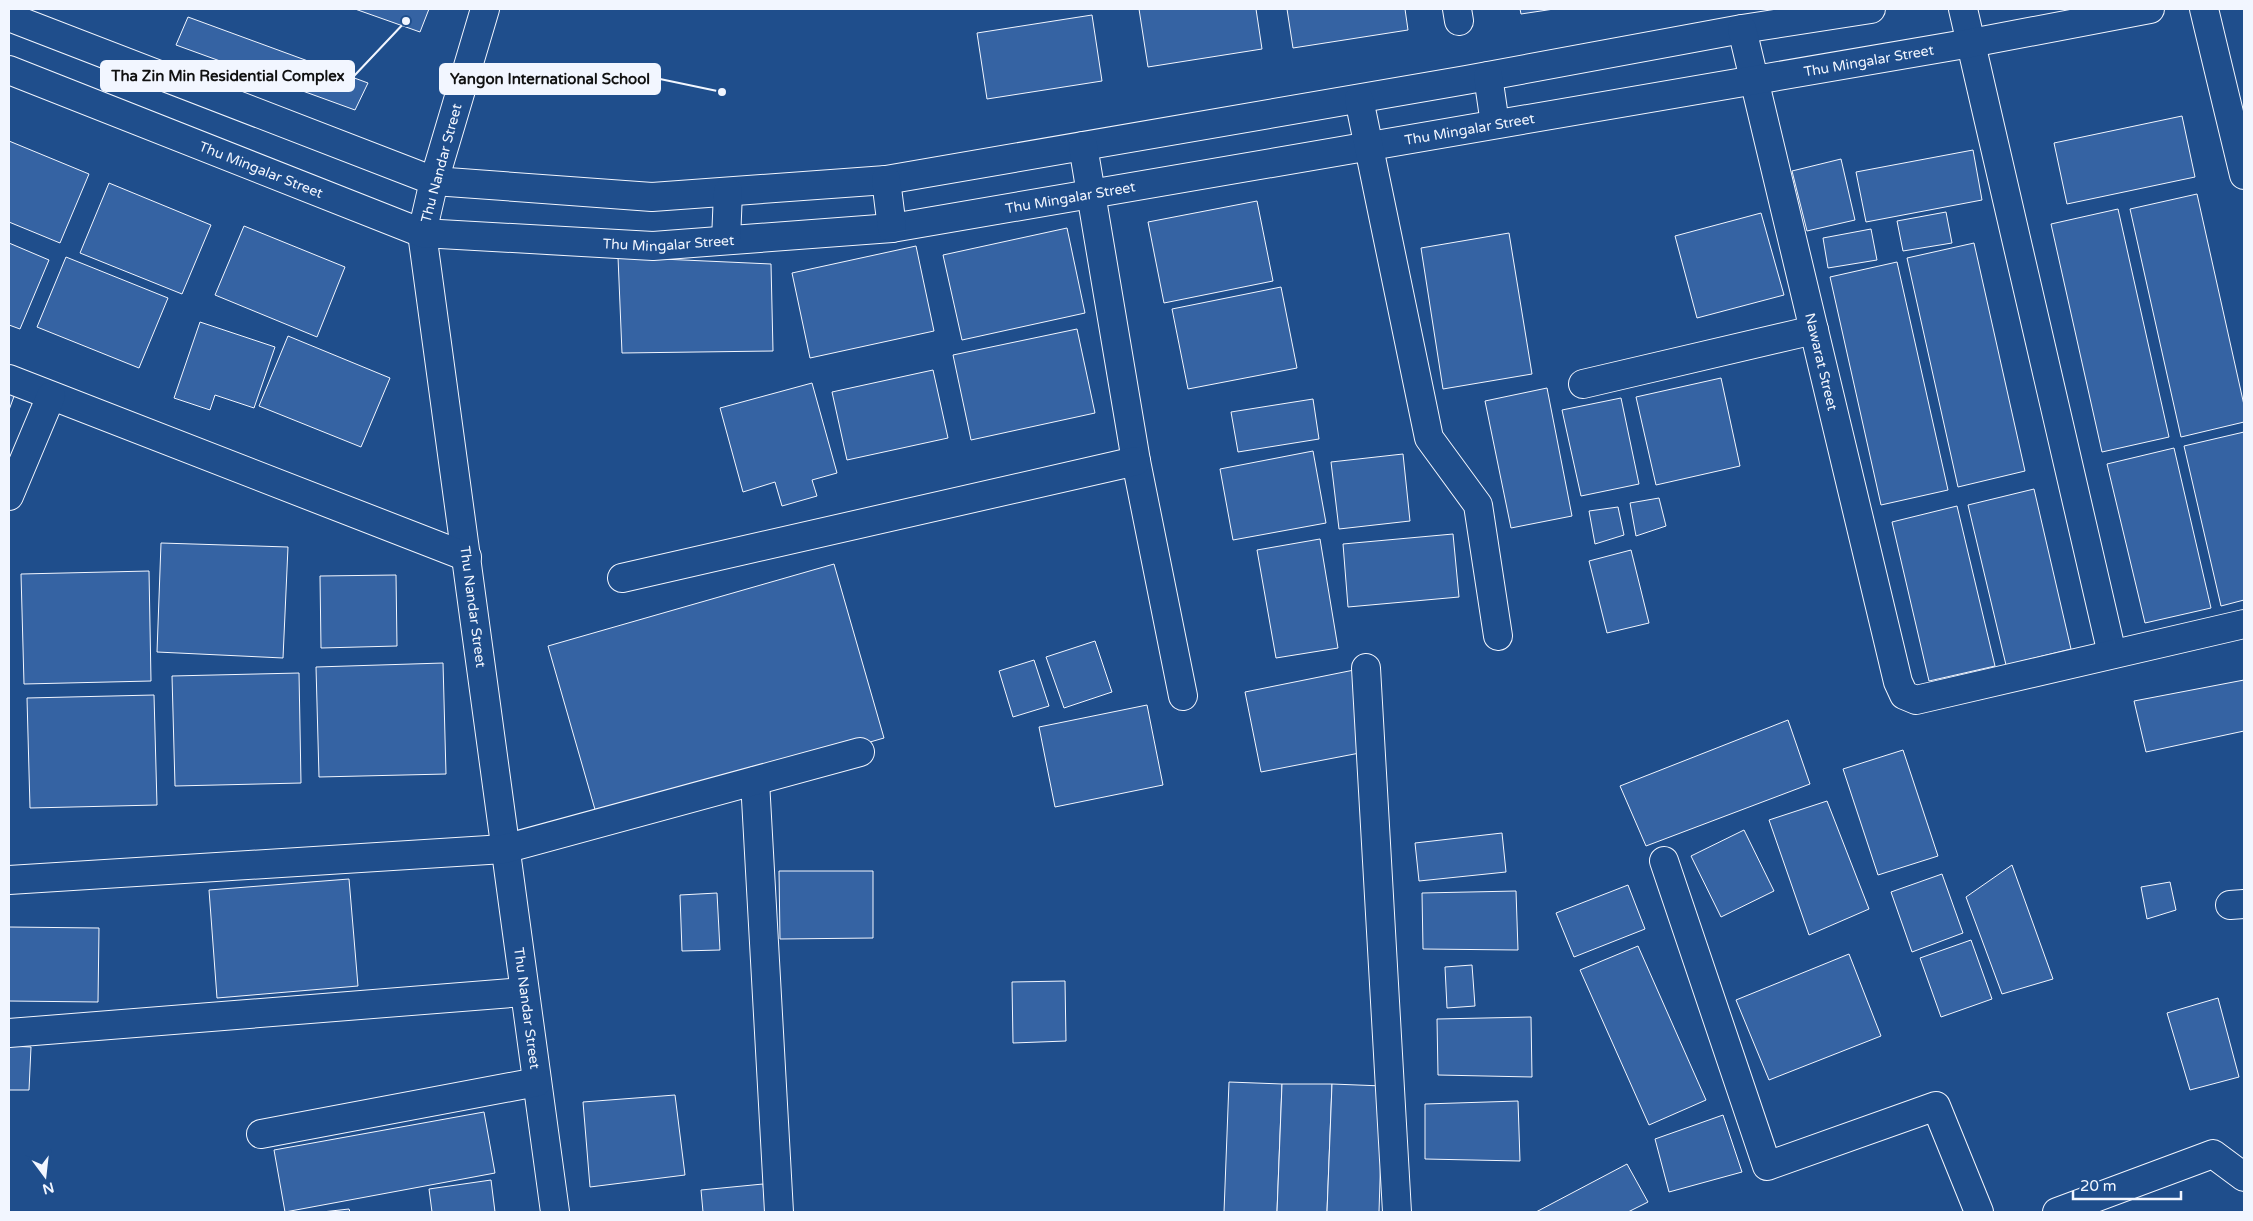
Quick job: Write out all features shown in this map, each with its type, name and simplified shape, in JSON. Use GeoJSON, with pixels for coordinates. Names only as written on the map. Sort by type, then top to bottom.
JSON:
{"type":"FeatureCollection","features":[{"type":"Feature","properties":{"kind":"street","name":"Thu Nandar Street"},"geometry":{"type":"LineString","coordinates":[[485,9],[434,181],[422,234],[467,557],[504,849],[555,1212]]}},
{"type":"Feature","properties":{"kind":"street"},"geometry":{"type":"LineString","coordinates":[[9,17],[434,181],[652,197],[886,180],[1359,99],[1742,29],[1871,9]]}},
{"type":"Feature","properties":{"kind":"street"},"geometry":{"type":"LineString","coordinates":[[1963,9],[2112,654],[2244,624]]}},
{"type":"Feature","properties":{"kind":"street","name":"Thu Mingalar Street"},"geometry":{"type":"LineString","coordinates":[[9,70],[422,234],[653,246],[892,228],[1755,81],[2150,9]]}},
{"type":"Feature","properties":{"kind":"street"},"geometry":{"type":"LineString","coordinates":[[2204,9],[2244,175]]}},
{"type":"Feature","properties":{"kind":"street","name":"Nawarat Street"},"geometry":{"type":"LineString","coordinates":[[1742,29],[1898,682],[1904,695],[1916,700],[2112,654]]}},
{"type":"Feature","properties":{"kind":"street"},"geometry":{"type":"LineString","coordinates":[[1488,76],[1495,124]]}},
{"type":"Feature","properties":{"kind":"street"},"geometry":{"type":"LineString","coordinates":[[1359,99],[1429,438],[1478,505],[1498,636]]}},
{"type":"Feature","properties":{"kind":"street"},"geometry":{"type":"LineString","coordinates":[[1083,146],[1136,461],[1182,696]]}},
{"type":"Feature","properties":{"kind":"street"},"geometry":{"type":"LineString","coordinates":[[886,180],[892,228]]}},
{"type":"Feature","properties":{"kind":"street"},"geometry":{"type":"LineString","coordinates":[[726,240],[728,192]]}},
{"type":"Feature","properties":{"kind":"street"},"geometry":{"type":"LineString","coordinates":[[1583,384],[1814,330]]}},
{"type":"Feature","properties":{"kind":"street"},"geometry":{"type":"LineString","coordinates":[[9,379],[467,557]]}},
{"type":"Feature","properties":{"kind":"street"},"geometry":{"type":"LineString","coordinates":[[9,496],[51,396]]}},
{"type":"Feature","properties":{"kind":"street"},"geometry":{"type":"LineString","coordinates":[[622,578],[1136,461]]}},
{"type":"Feature","properties":{"kind":"street"},"geometry":{"type":"LineString","coordinates":[[1366,668],[1397,1212]]}},
{"type":"Feature","properties":{"kind":"street"},"geometry":{"type":"LineString","coordinates":[[9,880],[504,849],[860,752]]}},
{"type":"Feature","properties":{"kind":"street"},"geometry":{"type":"LineString","coordinates":[[754,781],[779,1212]]}},
{"type":"Feature","properties":{"kind":"street"},"geometry":{"type":"LineString","coordinates":[[1664,862],[1767,1166],[1936,1106],[1979,1212]]}},
{"type":"Feature","properties":{"kind":"street"},"geometry":{"type":"LineString","coordinates":[[9,1033],[524,992]]}},
{"type":"Feature","properties":{"kind":"street"},"geometry":{"type":"LineString","coordinates":[[261,1134],[537,1082]]}},
{"type":"Feature","properties":{"kind":"street"},"geometry":{"type":"LineString","coordinates":[[2057,1212],[2213,1154],[2244,1177]]}},
{"type":"Feature","properties":{"kind":"building"},"geometry":{"type":"Polygon","coordinates":[[[355,9],[429,9],[420,32],[355,9]]]}},
{"type":"Feature","properties":{"kind":"building"},"geometry":{"type":"Polygon","coordinates":[[[1139,9],[1256,9],[1262,49],[1148,67],[1139,9]]]}},
{"type":"Feature","properties":{"kind":"building"},"geometry":{"type":"Polygon","coordinates":[[[1287,9],[1405,9],[1408,30],[1293,48],[1287,9]]]}},
{"type":"Feature","properties":{"kind":"building"},"geometry":{"type":"Polygon","coordinates":[[[1520,9],[1554,9],[1521,14],[1520,9]]]}},
{"type":"Feature","properties":{"kind":"building"},"geometry":{"type":"Polygon","coordinates":[[[1092,15],[1102,81],[987,99],[977,33],[1092,15]]]}},
{"type":"Feature","properties":{"kind":"building"},"geometry":{"type":"Polygon","coordinates":[[[188,17],[368,83],[355,110],[176,45],[188,17]]]}},
{"type":"Feature","properties":{"kind":"building"},"geometry":{"type":"Polygon","coordinates":[[[2182,116],[2195,177],[2067,204],[2054,143],[2182,116]]]}},
{"type":"Feature","properties":{"kind":"building"},"geometry":{"type":"Polygon","coordinates":[[[9,141],[89,174],[60,243],[9,222],[9,141]]]}},
{"type":"Feature","properties":{"kind":"building"},"geometry":{"type":"Polygon","coordinates":[[[1973,150],[1982,200],[1866,222],[1856,172],[1973,150]]]}},
{"type":"Feature","properties":{"kind":"building"},"geometry":{"type":"Polygon","coordinates":[[[1841,159],[1855,220],[1807,231],[1792,171],[1841,159]]]}},
{"type":"Feature","properties":{"kind":"building"},"geometry":{"type":"Polygon","coordinates":[[[109,183],[211,225],[182,294],[80,253],[109,183]]]}},
{"type":"Feature","properties":{"kind":"building"},"geometry":{"type":"Polygon","coordinates":[[[2197,194],[2244,405],[2244,422],[2181,437],[2130,209],[2197,194]]]}},
{"type":"Feature","properties":{"kind":"building"},"geometry":{"type":"Polygon","coordinates":[[[1257,201],[1273,281],[1164,303],[1148,222],[1257,201]]]}},
{"type":"Feature","properties":{"kind":"building"},"geometry":{"type":"Polygon","coordinates":[[[2118,209],[2169,437],[2102,452],[2051,224],[2118,209]]]}},
{"type":"Feature","properties":{"kind":"building"},"geometry":{"type":"Polygon","coordinates":[[[1946,212],[1952,243],[1903,251],[1897,221],[1946,212]]]}},
{"type":"Feature","properties":{"kind":"building"},"geometry":{"type":"Polygon","coordinates":[[[1761,213],[1784,295],[1697,318],[1675,236],[1761,213]]]}},
{"type":"Feature","properties":{"kind":"building"},"geometry":{"type":"Polygon","coordinates":[[[244,226],[345,267],[317,337],[215,295],[244,226]]]}},
{"type":"Feature","properties":{"kind":"building"},"geometry":{"type":"Polygon","coordinates":[[[1067,228],[1085,313],[962,340],[943,255],[1067,228]]]}},
{"type":"Feature","properties":{"kind":"building"},"geometry":{"type":"Polygon","coordinates":[[[1871,229],[1877,260],[1828,268],[1823,238],[1871,229]]]}},
{"type":"Feature","properties":{"kind":"building"},"geometry":{"type":"Polygon","coordinates":[[[1509,233],[1532,374],[1443,389],[1421,248],[1509,233]]]}},
{"type":"Feature","properties":{"kind":"building"},"geometry":{"type":"Polygon","coordinates":[[[9,243],[49,260],[20,329],[9,325],[9,243]]]}},
{"type":"Feature","properties":{"kind":"building"},"geometry":{"type":"Polygon","coordinates":[[[1974,243],[2025,471],[1958,487],[1907,258],[1974,243]]]}},
{"type":"Feature","properties":{"kind":"building"},"geometry":{"type":"Polygon","coordinates":[[[916,246],[934,331],[810,358],[792,273],[916,246]]]}},
{"type":"Feature","properties":{"kind":"building"},"geometry":{"type":"Polygon","coordinates":[[[66,257],[168,298],[139,368],[37,327],[66,257]]]}},
{"type":"Feature","properties":{"kind":"building"},"geometry":{"type":"Polygon","coordinates":[[[618,257],[771,264],[773,351],[622,353],[618,257]]]}},
{"type":"Feature","properties":{"kind":"building"},"geometry":{"type":"Polygon","coordinates":[[[1897,262],[1948,490],[1881,505],[1830,277],[1897,262]]]}},
{"type":"Feature","properties":{"kind":"building"},"geometry":{"type":"Polygon","coordinates":[[[1281,287],[1297,368],[1188,389],[1172,309],[1281,287]]]}},
{"type":"Feature","properties":{"kind":"building"},"geometry":{"type":"Polygon","coordinates":[[[200,322],[275,347],[254,408],[215,395],[210,410],[174,398],[200,322]]]}},
{"type":"Feature","properties":{"kind":"building"},"geometry":{"type":"Polygon","coordinates":[[[1077,329],[1095,413],[971,440],[953,355],[1077,329]]]}},
{"type":"Feature","properties":{"kind":"building"},"geometry":{"type":"Polygon","coordinates":[[[288,336],[390,378],[361,447],[259,406],[288,336]]]}},
{"type":"Feature","properties":{"kind":"building"},"geometry":{"type":"Polygon","coordinates":[[[933,370],[948,438],[847,460],[832,392],[933,370]]]}},
{"type":"Feature","properties":{"kind":"building"},"geometry":{"type":"Polygon","coordinates":[[[1721,378],[1740,466],[1656,485],[1636,397],[1721,378]]]}},
{"type":"Feature","properties":{"kind":"building"},"geometry":{"type":"Polygon","coordinates":[[[812,383],[837,473],[812,480],[817,496],[782,506],[775,482],[743,492],[720,408],[812,383]]]}},
{"type":"Feature","properties":{"kind":"building"},"geometry":{"type":"Polygon","coordinates":[[[9,388],[16,391],[9,410],[9,388]]]}},
{"type":"Feature","properties":{"kind":"building"},"geometry":{"type":"Polygon","coordinates":[[[1547,388],[1572,516],[1511,528],[1485,401],[1547,388]]]}},
{"type":"Feature","properties":{"kind":"building"},"geometry":{"type":"Polygon","coordinates":[[[1621,398],[1639,484],[1581,496],[1562,410],[1621,398]]]}},
{"type":"Feature","properties":{"kind":"building"},"geometry":{"type":"Polygon","coordinates":[[[1313,399],[1319,439],[1238,452],[1231,412],[1313,399]]]}},
{"type":"Feature","properties":{"kind":"building"},"geometry":{"type":"Polygon","coordinates":[[[2244,432],[2244,600],[2221,606],[2184,446],[2244,432]]]}},
{"type":"Feature","properties":{"kind":"building"},"geometry":{"type":"Polygon","coordinates":[[[2174,448],[2211,608],[2145,623],[2107,464],[2174,448]]]}},
{"type":"Feature","properties":{"kind":"building"},"geometry":{"type":"Polygon","coordinates":[[[1313,451],[1326,523],[1233,540],[1220,469],[1313,451]]]}},
{"type":"Feature","properties":{"kind":"building"},"geometry":{"type":"Polygon","coordinates":[[[1403,454],[1410,521],[1339,529],[1331,462],[1403,454]]]}},
{"type":"Feature","properties":{"kind":"building"},"geometry":{"type":"Polygon","coordinates":[[[2034,489],[2071,649],[2006,665],[1968,505],[2034,489]]]}},
{"type":"Feature","properties":{"kind":"building"},"geometry":{"type":"Polygon","coordinates":[[[1659,498],[1666,526],[1636,536],[1630,503],[1659,498]]]}},
{"type":"Feature","properties":{"kind":"building"},"geometry":{"type":"Polygon","coordinates":[[[1957,506],[1995,666],[1929,681],[1892,522],[1957,506]]]}},
{"type":"Feature","properties":{"kind":"building"},"geometry":{"type":"Polygon","coordinates":[[[1618,507],[1624,535],[1595,544],[1589,511],[1618,507]]]}},
{"type":"Feature","properties":{"kind":"building"},"geometry":{"type":"Polygon","coordinates":[[[1453,534],[1459,597],[1348,607],[1343,544],[1453,534]]]}},
{"type":"Feature","properties":{"kind":"building"},"geometry":{"type":"Polygon","coordinates":[[[1320,539],[1338,648],[1276,658],[1257,550],[1320,539]]]}},
{"type":"Feature","properties":{"kind":"building"},"geometry":{"type":"Polygon","coordinates":[[[161,543],[288,547],[283,658],[157,652],[161,543]]]}},
{"type":"Feature","properties":{"kind":"building"},"geometry":{"type":"Polygon","coordinates":[[[1631,550],[1649,623],[1607,633],[1589,561],[1631,550]]]}},
{"type":"Feature","properties":{"kind":"building"},"geometry":{"type":"Polygon","coordinates":[[[834,564],[884,738],[598,820],[548,646],[834,564]]]}},
{"type":"Feature","properties":{"kind":"building"},"geometry":{"type":"Polygon","coordinates":[[[149,571],[151,681],[24,684],[21,574],[149,571]]]}},
{"type":"Feature","properties":{"kind":"building"},"geometry":{"type":"Polygon","coordinates":[[[396,575],[397,646],[321,648],[320,576],[396,575]]]}},
{"type":"Feature","properties":{"kind":"building"},"geometry":{"type":"Polygon","coordinates":[[[1095,641],[1112,692],[1064,708],[1046,657],[1095,641]]]}},
{"type":"Feature","properties":{"kind":"building"},"geometry":{"type":"Polygon","coordinates":[[[1034,660],[1049,706],[1013,717],[999,671],[1034,660]]]}},
{"type":"Feature","properties":{"kind":"building"},"geometry":{"type":"Polygon","coordinates":[[[443,663],[446,774],[319,777],[316,667],[443,663]]]}},
{"type":"Feature","properties":{"kind":"building"},"geometry":{"type":"Polygon","coordinates":[[[1354,670],[1370,751],[1261,772],[1245,692],[1354,670]]]}},
{"type":"Feature","properties":{"kind":"building"},"geometry":{"type":"Polygon","coordinates":[[[299,673],[301,783],[175,786],[172,676],[299,673]]]}},
{"type":"Feature","properties":{"kind":"building"},"geometry":{"type":"Polygon","coordinates":[[[2244,680],[2244,731],[2146,752],[2134,701],[2244,680]]]}},
{"type":"Feature","properties":{"kind":"building"},"geometry":{"type":"Polygon","coordinates":[[[154,695],[157,805],[30,808],[27,698],[154,695]]]}},
{"type":"Feature","properties":{"kind":"building"},"geometry":{"type":"Polygon","coordinates":[[[1147,705],[1163,785],[1055,807],[1039,727],[1147,705]]]}},
{"type":"Feature","properties":{"kind":"building"},"geometry":{"type":"Polygon","coordinates":[[[1788,720],[1810,784],[1646,846],[1620,786],[1788,720]]]}},
{"type":"Feature","properties":{"kind":"building"},"geometry":{"type":"Polygon","coordinates":[[[1903,750],[1938,856],[1878,875],[1843,769],[1903,750]]]}},
{"type":"Feature","properties":{"kind":"building"},"geometry":{"type":"Polygon","coordinates":[[[1827,801],[1869,909],[1809,935],[1769,820],[1827,801]]]}},
{"type":"Feature","properties":{"kind":"building"},"geometry":{"type":"Polygon","coordinates":[[[1744,830],[1774,891],[1721,917],[1691,856],[1744,830]]]}},
{"type":"Feature","properties":{"kind":"building"},"geometry":{"type":"Polygon","coordinates":[[[1502,833],[1506,872],[1419,881],[1415,843],[1502,833]]]}},
{"type":"Feature","properties":{"kind":"building"},"geometry":{"type":"Polygon","coordinates":[[[2012,865],[2053,979],[2002,994],[1966,897],[2012,865]]]}},
{"type":"Feature","properties":{"kind":"building"},"geometry":{"type":"Polygon","coordinates":[[[779,871],[873,871],[873,938],[780,939],[779,871]]]}},
{"type":"Feature","properties":{"kind":"building"},"geometry":{"type":"Polygon","coordinates":[[[1942,874],[1963,933],[1912,952],[1891,892],[1942,874]]]}},
{"type":"Feature","properties":{"kind":"building"},"geometry":{"type":"Polygon","coordinates":[[[349,879],[358,986],[217,998],[209,890],[349,879]]]}},
{"type":"Feature","properties":{"kind":"building"},"geometry":{"type":"Polygon","coordinates":[[[2170,882],[2176,910],[2147,919],[2141,887],[2170,882]]]}},
{"type":"Feature","properties":{"kind":"building"},"geometry":{"type":"Polygon","coordinates":[[[1628,885],[1645,929],[1574,957],[1556,913],[1628,885]]]}},
{"type":"Feature","properties":{"kind":"building"},"geometry":{"type":"Polygon","coordinates":[[[1516,891],[1518,950],[1423,949],[1422,893],[1516,891]]]}},
{"type":"Feature","properties":{"kind":"building"},"geometry":{"type":"Polygon","coordinates":[[[717,893],[720,950],[682,951],[680,895],[717,893]]]}},
{"type":"Feature","properties":{"kind":"building"},"geometry":{"type":"Polygon","coordinates":[[[9,927],[99,928],[98,1002],[9,1001],[9,927]]]}},
{"type":"Feature","properties":{"kind":"building"},"geometry":{"type":"Polygon","coordinates":[[[1971,940],[1992,999],[1941,1017],[1920,958],[1971,940]]]}},
{"type":"Feature","properties":{"kind":"building"},"geometry":{"type":"Polygon","coordinates":[[[1638,946],[1706,1100],[1649,1125],[1580,970],[1638,946]]]}},
{"type":"Feature","properties":{"kind":"building"},"geometry":{"type":"Polygon","coordinates":[[[1849,954],[1881,1036],[1769,1080],[1736,1000],[1849,954]]]}},
{"type":"Feature","properties":{"kind":"building"},"geometry":{"type":"Polygon","coordinates":[[[1472,965],[1475,1006],[1447,1008],[1445,967],[1472,965]]]}},
{"type":"Feature","properties":{"kind":"building"},"geometry":{"type":"Polygon","coordinates":[[[1065,981],[1066,1041],[1013,1043],[1012,982],[1065,981]]]}},
{"type":"Feature","properties":{"kind":"building"},"geometry":{"type":"Polygon","coordinates":[[[2218,998],[2239,1077],[2190,1090],[2167,1013],[2218,998]]]}},
{"type":"Feature","properties":{"kind":"building"},"geometry":{"type":"Polygon","coordinates":[[[1531,1017],[1532,1077],[1438,1075],[1437,1019],[1531,1017]]]}},
{"type":"Feature","properties":{"kind":"building"},"geometry":{"type":"Polygon","coordinates":[[[9,1046],[31,1047],[29,1090],[9,1090],[9,1046]]]}},
{"type":"Feature","properties":{"kind":"building"},"geometry":{"type":"Polygon","coordinates":[[[1229,1082],[1282,1084],[1277,1212],[1224,1212],[1229,1082]]]}},
{"type":"Feature","properties":{"kind":"building"},"geometry":{"type":"Polygon","coordinates":[[[1282,1084],[1332,1084],[1327,1212],[1277,1212],[1282,1084]]]}},
{"type":"Feature","properties":{"kind":"building"},"geometry":{"type":"Polygon","coordinates":[[[1332,1084],[1383,1086],[1379,1212],[1327,1212],[1332,1084]]]}},
{"type":"Feature","properties":{"kind":"building"},"geometry":{"type":"Polygon","coordinates":[[[675,1095],[685,1175],[590,1187],[583,1102],[675,1095]]]}},
{"type":"Feature","properties":{"kind":"building"},"geometry":{"type":"Polygon","coordinates":[[[1518,1101],[1520,1161],[1425,1159],[1425,1104],[1518,1101]]]}},
{"type":"Feature","properties":{"kind":"building"},"geometry":{"type":"Polygon","coordinates":[[[484,1112],[495,1173],[285,1212],[274,1150],[484,1112]]]}},
{"type":"Feature","properties":{"kind":"building"},"geometry":{"type":"Polygon","coordinates":[[[1723,1115],[1742,1172],[1669,1192],[1655,1139],[1723,1115]]]}},
{"type":"Feature","properties":{"kind":"building"},"geometry":{"type":"Polygon","coordinates":[[[1627,1164],[1648,1202],[1628,1212],[1536,1212],[1627,1164]]]}},
{"type":"Feature","properties":{"kind":"building"},"geometry":{"type":"Polygon","coordinates":[[[491,1180],[495,1212],[432,1212],[429,1189],[491,1180]]]}},
{"type":"Feature","properties":{"kind":"building"},"geometry":{"type":"Polygon","coordinates":[[[763,1184],[766,1212],[703,1212],[701,1190],[763,1184]]]}},
{"type":"Feature","properties":{"kind":"building"},"geometry":{"type":"Polygon","coordinates":[[[349,1209],[350,1212],[322,1212],[349,1209]]]}},
{"type":"Feature","properties":{"kind":"place","name":"Tha Zin Min Residential Complex"},"geometry":{"type":"Point","coordinates":[406,21]}},
{"type":"Feature","properties":{"kind":"place","name":"Yangon International School"},"geometry":{"type":"Point","coordinates":[722,92]}}]}
